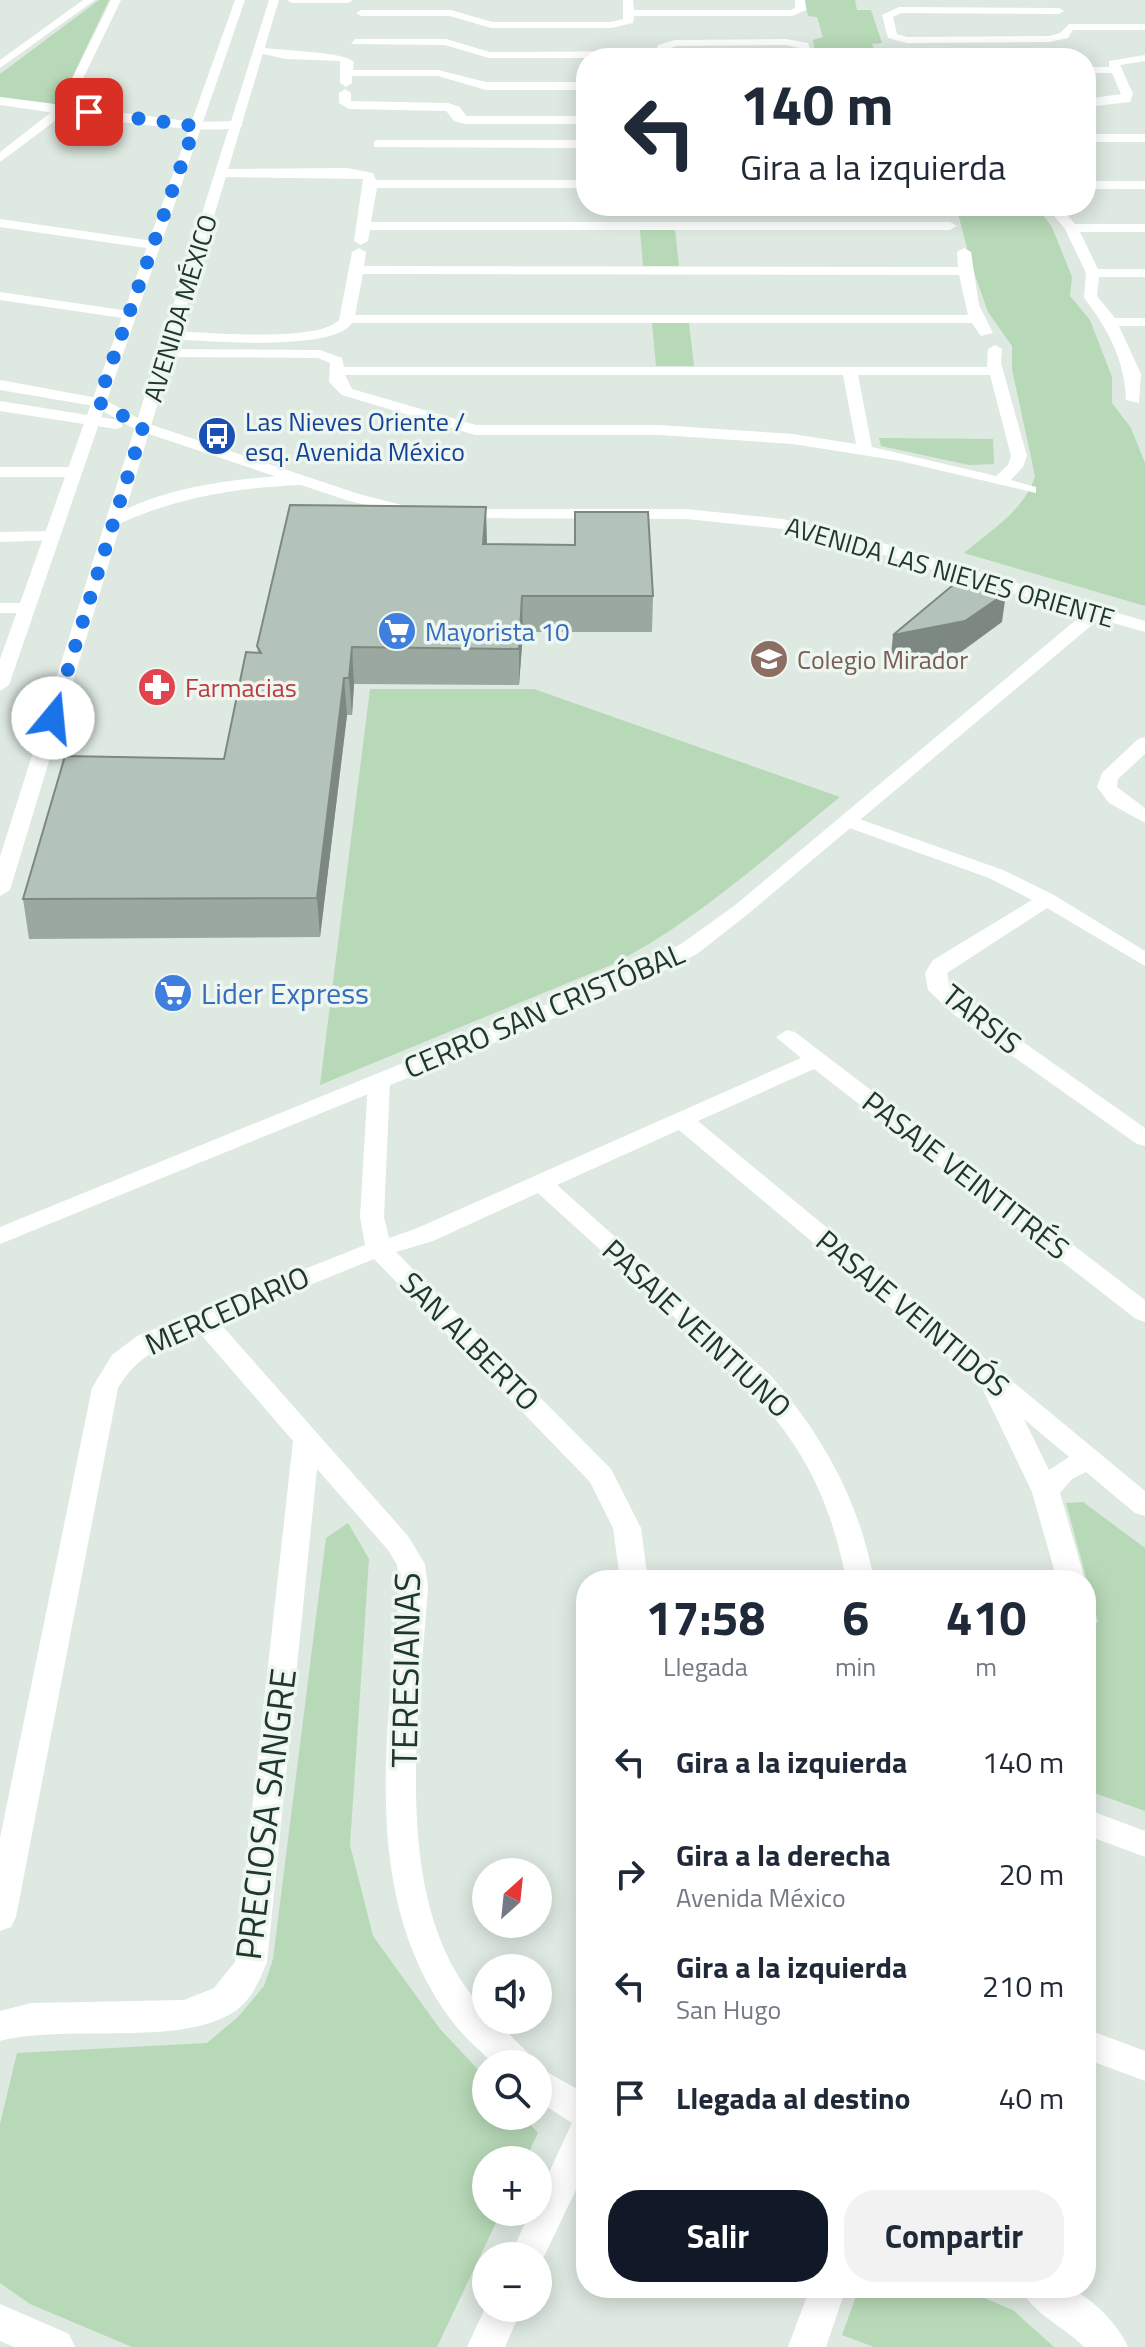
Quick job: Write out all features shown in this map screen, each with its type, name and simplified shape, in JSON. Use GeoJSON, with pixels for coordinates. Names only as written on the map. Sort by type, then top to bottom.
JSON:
{"type":"FeatureCollection","features":[{"type":"Feature","properties":{"kind":"street"},"geometry":{"type":"LineString","coordinates":[[0,65],[90,0]]}},
{"type":"Feature","properties":{"kind":"street"},"geometry":{"type":"LineString","coordinates":[[0,158],[63,109],[116,0]]}},
{"type":"Feature","properties":{"kind":"street","name":"AVENIDA MÉXICO"},"geometry":{"type":"LineString","coordinates":[[0,685],[240,0]]}},
{"type":"Feature","properties":{"kind":"street"},"geometry":{"type":"LineString","coordinates":[[292,0],[299,1]]}},
{"type":"Feature","properties":{"kind":"street"},"geometry":{"type":"LineString","coordinates":[[258,50],[286,56],[331,55],[352,49],[360,5],[346,0],[272,5]]}},
{"type":"Feature","properties":{"kind":"street"},"geometry":{"type":"LineString","coordinates":[[358,28],[451,13],[491,25],[611,25],[629,21],[628,6],[792,13],[801,10],[800,0]]}},
{"type":"Feature","properties":{"kind":"street","name":"AVENIDA MÉXICO"},"geometry":{"type":"LineString","coordinates":[[0,890],[272,5]]}},
{"type":"Feature","properties":{"kind":"street"},"geometry":{"type":"LineString","coordinates":[[938,5],[1056,5],[1069,27],[1064,36],[1043,40],[907,40],[892,34],[887,15],[938,5]]}},
{"type":"Feature","properties":{"kind":"street"},"geometry":{"type":"LineString","coordinates":[[1069,27],[1145,27]]}},
{"type":"Feature","properties":{"kind":"street"},"geometry":{"type":"LineString","coordinates":[[358,28],[446,42],[489,55],[576,56]]}},
{"type":"Feature","properties":{"kind":"street"},"geometry":{"type":"LineString","coordinates":[[664,48],[665,45],[683,42],[786,42],[804,45],[805,48]]}},
{"type":"Feature","properties":{"kind":"street"},"geometry":{"type":"LineString","coordinates":[[331,55],[347,60],[346,104],[380,125],[576,143]]}},
{"type":"Feature","properties":{"kind":"street"},"geometry":{"type":"LineString","coordinates":[[254,67],[286,56]]}},
{"type":"Feature","properties":{"kind":"street"},"geometry":{"type":"LineString","coordinates":[[1096,102],[1122,100],[1127,96],[1114,61],[1145,58]]}},
{"type":"Feature","properties":{"kind":"street"},"geometry":{"type":"LineString","coordinates":[[1096,70],[1116,70]]}},
{"type":"Feature","properties":{"kind":"street"},"geometry":{"type":"LineString","coordinates":[[346,83],[438,73],[486,86],[576,86]]}},
{"type":"Feature","properties":{"kind":"street"},"geometry":{"type":"LineString","coordinates":[[1125,89],[1145,89]]}},
{"type":"Feature","properties":{"kind":"street"},"geometry":{"type":"LineString","coordinates":[[0,101],[195,126],[237,125]]}},
{"type":"Feature","properties":{"kind":"street"},"geometry":{"type":"LineString","coordinates":[[380,125],[448,107],[455,109],[458,118],[465,120],[576,120]]}},
{"type":"Feature","properties":{"kind":"street"},"geometry":{"type":"LineString","coordinates":[[224,167],[368,159],[380,125]]}},
{"type":"Feature","properties":{"kind":"street"},"geometry":{"type":"LineString","coordinates":[[1096,138],[1145,138]]}},
{"type":"Feature","properties":{"kind":"street"},"geometry":{"type":"LineString","coordinates":[[171,335],[320,336],[340,329],[347,319],[371,184],[368,176],[224,167]]}},
{"type":"Feature","properties":{"kind":"street"},"geometry":{"type":"LineString","coordinates":[[371,184],[576,184]]}},
{"type":"Feature","properties":{"kind":"street"},"geometry":{"type":"LineString","coordinates":[[1096,185],[1145,185]]}},
{"type":"Feature","properties":{"kind":"street"},"geometry":{"type":"LineString","coordinates":[[947,216],[963,248],[965,271],[978,319],[994,346],[996,371],[1019,456],[1015,467],[1000,481]]}},
{"type":"Feature","properties":{"kind":"street"},"geometry":{"type":"LineString","coordinates":[[1061,216],[1071,228],[1093,273],[1091,296],[1111,322],[1139,374],[1138,408]]}},
{"type":"Feature","properties":{"kind":"street"},"geometry":{"type":"LineString","coordinates":[[0,223],[153,245]]}},
{"type":"Feature","properties":{"kind":"street"},"geometry":{"type":"LineString","coordinates":[[364,226],[950,226]]}},
{"type":"Feature","properties":{"kind":"street"},"geometry":{"type":"LineString","coordinates":[[1071,228],[1145,228]]}},
{"type":"Feature","properties":{"kind":"street"},"geometry":{"type":"LineString","coordinates":[[355,270],[965,271]]}},
{"type":"Feature","properties":{"kind":"street"},"geometry":{"type":"LineString","coordinates":[[1093,273],[1145,273]]}},
{"type":"Feature","properties":{"kind":"street"},"geometry":{"type":"LineString","coordinates":[[0,296],[129,315]]}},
{"type":"Feature","properties":{"kind":"street"},"geometry":{"type":"LineString","coordinates":[[347,319],[978,319]]}},
{"type":"Feature","properties":{"kind":"street"},"geometry":{"type":"LineString","coordinates":[[1111,322],[1145,322]]}},
{"type":"Feature","properties":{"kind":"street"},"geometry":{"type":"LineString","coordinates":[[166,353],[311,353],[333,358],[339,364],[337,382],[347,392],[475,430],[707,432],[865,449],[1030,490]]}},
{"type":"Feature","properties":{"kind":"street"},"geometry":{"type":"LineString","coordinates":[[338,371],[996,371]]}},
{"type":"Feature","properties":{"kind":"street"},"geometry":{"type":"LineString","coordinates":[[850,371],[865,449]]}},
{"type":"Feature","properties":{"kind":"street","name":"AVENIDA LAS NIEVES ORIENTE"},"geometry":{"type":"LineString","coordinates":[[0,385],[98,402],[143,427],[372,503],[439,513],[686,514],[783,524],[873,546],[1145,627]]}},
{"type":"Feature","properties":{"kind":"street","name":"AVENIDA LAS NIEVES ORIENTE"},"geometry":{"type":"LineString","coordinates":[[0,406],[92,422],[143,427]]}},
{"type":"Feature","properties":{"kind":"street"},"geometry":{"type":"LineString","coordinates":[[0,472],[74,472]]}},
{"type":"Feature","properties":{"kind":"street"},"geometry":{"type":"LineString","coordinates":[[115,520],[155,501],[195,490],[299,480]]}},
{"type":"Feature","properties":{"kind":"street"},"geometry":{"type":"LineString","coordinates":[[0,537],[52,536]]}},
{"type":"Feature","properties":{"kind":"street"},"geometry":{"type":"LineString","coordinates":[[0,608],[27,608]]}},
{"type":"Feature","properties":{"kind":"street","name":"CERRO SAN CRISTÓBAL"},"geometry":{"type":"LineString","coordinates":[[0,1236],[625,981],[689,949],[717,930],[1095,613]]}},
{"type":"Feature","properties":{"kind":"street"},"geometry":{"type":"LineString","coordinates":[[1145,743],[1107,782],[1116,799],[1145,817]]}},
{"type":"Feature","properties":{"kind":"street"},"geometry":{"type":"LineString","coordinates":[[848,821],[967,862],[1047,899],[1145,960]]}},
{"type":"Feature","properties":{"kind":"street","name":"TARSIS"},"geometry":{"type":"LineString","coordinates":[[1047,899],[941,965],[936,981],[939,990],[961,1009],[1145,1139]]}},
{"type":"Feature","properties":{"kind":"street","name":"PASAJE VEINTITRÉS"},"geometry":{"type":"LineString","coordinates":[[787,1037],[1145,1313]]}},
{"type":"Feature","properties":{"kind":"street","name":"MERCEDARIO"},"geometry":{"type":"LineString","coordinates":[[0,1917],[105,1388],[112,1374],[133,1351],[201,1318],[344,1260],[424,1235],[816,1060]]}},
{"type":"Feature","properties":{"kind":"street","name":"SAN ALBERTO"},"geometry":{"type":"LineString","coordinates":[[379,1081],[372,1217],[379,1250],[601,1476],[627,1528],[633,1570]]}},
{"type":"Feature","properties":{"kind":"street","name":"PASAJE VEINTIDÓS"},"geometry":{"type":"LineString","coordinates":[[682,1120],[1145,1506]]}},
{"type":"Feature","properties":{"kind":"street","name":"PASAJE VEINTIUNO"},"geometry":{"type":"LineString","coordinates":[[541,1183],[762,1382],[790,1414],[832,1479],[851,1535],[858,1570]]}},
{"type":"Feature","properties":{"kind":"street","name":"TERESIANAS"},"geometry":{"type":"LineString","coordinates":[[201,1318],[398,1543],[411,1564],[414,1586],[400,1836],[405,1881],[417,1927],[438,1973],[468,2016],[502,2050]]}},
{"type":"Feature","properties":{"kind":"street"},"geometry":{"type":"LineString","coordinates":[[986,1374],[1010,1415],[1046,1492],[1068,1570]]}},
{"type":"Feature","properties":{"kind":"street","name":"PRECIOSA SANGRE"},"geometry":{"type":"LineString","coordinates":[[0,2026],[31,2018],[195,2013],[225,2001],[246,1976],[251,1962],[307,1439]]}},
{"type":"Feature","properties":{"kind":"street"},"geometry":{"type":"LineString","coordinates":[[1046,1492],[1062,1472],[1089,1459]]}},
{"type":"Feature","properties":{"kind":"street"},"geometry":{"type":"LineString","coordinates":[[1096,1826],[1145,1844]]}},
{"type":"Feature","properties":{"kind":"street"},"geometry":{"type":"LineString","coordinates":[[1096,2048],[1145,2066]]}},
{"type":"Feature","properties":{"kind":"street"},"geometry":{"type":"LineString","coordinates":[[552,2091],[576,2107]]}},
{"type":"Feature","properties":{"kind":"street"},"geometry":{"type":"LineString","coordinates":[[534,2242],[576,2153]]}},
{"type":"Feature","properties":{"kind":"street"},"geometry":{"type":"LineString","coordinates":[[807,2347],[824,2298]]}},
{"type":"Feature","properties":{"kind":"street"},"geometry":{"type":"LineString","coordinates":[[1053,2298],[1080,2317],[1109,2347]]}},
{"type":"Feature","properties":{"kind":"street"},"geometry":{"type":"LineString","coordinates":[[0,2322],[56,2347]]}},
{"type":"Feature","properties":{"kind":"street"},"geometry":{"type":"LineString","coordinates":[[486,2347],[498,2322]]}},
{"type":"Feature","properties":{"kind":"green space"},"geometry":{"type":"Polygon","coordinates":[[[99,0],[109,0],[59,105],[0,97],[0,74],[99,0]]]}},
{"type":"Feature","properties":{"kind":"green space"},"geometry":{"type":"Polygon","coordinates":[[[805,0],[855,0],[857,10],[871,10],[882,43],[872,44],[874,48],[814,48],[813,40],[823,37],[817,17],[808,16],[805,0]]]}},
{"type":"Feature","properties":{"kind":"green space"},"geometry":{"type":"Polygon","coordinates":[[[959,216],[1044,216],[1052,227],[1072,277],[1070,296],[1090,320],[1112,377],[1112,403],[1131,428],[1145,463],[1145,606],[964,553],[1015,510],[1035,476],[1012,369],[1012,346],[988,312],[959,216]]]}},
{"type":"Feature","properties":{"kind":"green space"},"geometry":{"type":"Polygon","coordinates":[[[675,229],[679,266],[643,266],[640,230],[675,229]]]}},
{"type":"Feature","properties":{"kind":"green space"},"geometry":{"type":"Polygon","coordinates":[[[652,323],[689,323],[694,366],[656,366],[652,323]]]}},
{"type":"Feature","properties":{"kind":"green space"},"geometry":{"type":"Polygon","coordinates":[[[879,438],[993,439],[994,464],[969,465],[881,446],[879,438]]]}},
{"type":"Feature","properties":{"kind":"green space"},"geometry":{"type":"Polygon","coordinates":[[[370,689],[534,689],[840,797],[730,887],[642,948],[611,965],[320,1085],[370,689]]]}},
{"type":"Feature","properties":{"kind":"green space"},"geometry":{"type":"Polygon","coordinates":[[[1083,1502],[1145,1548],[1145,1811],[1096,1794],[1096,1570],[1084,1570],[1066,1503],[1083,1502]]]}},
{"type":"Feature","properties":{"kind":"green space"},"geometry":{"type":"Polygon","coordinates":[[[348,1523],[369,1559],[350,1845],[373,1936],[440,2029],[472,2063],[472,2130],[535,2130],[538,2133],[532,2146],[472,2146],[472,2226],[494,2226],[487,2242],[472,2242],[472,2273],[437,2347],[132,2347],[30,2304],[0,2283],[0,2124],[17,2053],[207,2043],[238,2017],[264,1986],[273,1959],[326,1538],[348,1523]]]}},
{"type":"Feature","properties":{"kind":"green space"},"geometry":{"type":"Polygon","coordinates":[[[855,2298],[984,2298],[1013,2310],[1054,2347],[874,2347],[842,2335],[855,2298]]]}},
{"type":"Feature","properties":{"kind":"building"},"geometry":{"type":"Polygon","coordinates":[[[290,505],[486,507],[483,544],[575,545],[575,512],[648,512],[653,596],[522,596],[519,649],[352,647],[349,678],[344,678],[317,898],[23,899],[65,756],[224,759],[246,652],[261,653],[257,646],[290,505]]]}},
{"type":"Feature","properties":{"kind":"building"},"geometry":{"type":"Polygon","coordinates":[[[959,580],[1006,593],[965,621],[893,635],[959,580]]]}},
{"type":"Feature","properties":{"kind":"place","name":"Las Nieves Oriente / esq. Avenida México"},"geometry":{"type":"Point","coordinates":[217,436]}},
{"type":"Feature","properties":{"kind":"place","name":"Mayorista 10"},"geometry":{"type":"Point","coordinates":[397,631]}},
{"type":"Feature","properties":{"kind":"place","name":"Colegio Mirador"},"geometry":{"type":"Point","coordinates":[769,659]}},
{"type":"Feature","properties":{"kind":"place","name":"Farmacias"},"geometry":{"type":"Point","coordinates":[157,687]}},
{"type":"Feature","properties":{"kind":"place","name":"Lider Express"},"geometry":{"type":"Point","coordinates":[173,993]}},
{"type":"Feature","properties":{"kind":"route"},"geometry":{"type":"LineString","coordinates":[[53,718],[143,427],[98,402],[195,126],[89,112]]}}]}
